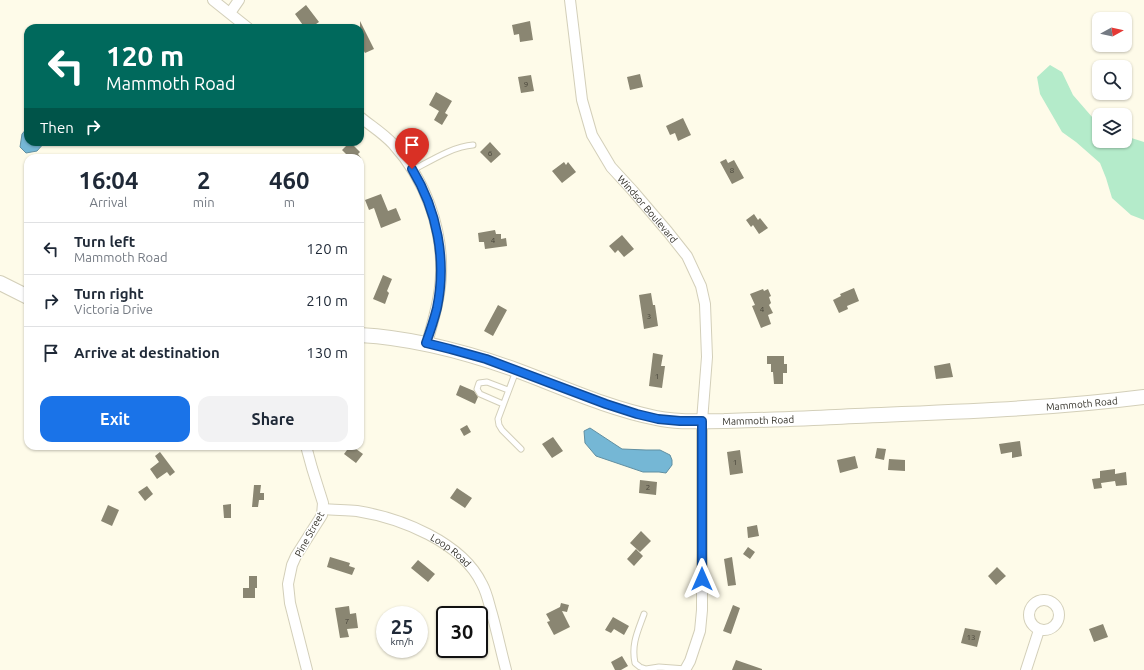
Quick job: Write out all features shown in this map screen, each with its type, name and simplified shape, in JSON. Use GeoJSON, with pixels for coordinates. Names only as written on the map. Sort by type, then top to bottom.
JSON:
{"type":"FeatureCollection","features":[{"type":"Feature","properties":{"kind":"main road"},"geometry":{"type":"LineString","coordinates":[[0,283],[24,295]]}},
{"type":"Feature","properties":{"kind":"main road","name":"Mammoth Road"},"geometry":{"type":"LineString","coordinates":[[364,335],[426,343],[486,359],[606,404],[658,419],[702,421],[772,420],[1055,406],[1144,397]]}},
{"type":"Feature","properties":{"kind":"street"},"geometry":{"type":"LineString","coordinates":[[213,0],[243,24]]}},
{"type":"Feature","properties":{"kind":"street"},"geometry":{"type":"LineString","coordinates":[[230,13],[239,0]]}},
{"type":"Feature","properties":{"kind":"street","name":"Windsor Boulevard"},"geometry":{"type":"LineString","coordinates":[[570,0],[582,100],[592,135],[611,167],[682,250],[692,266],[701,286],[705,304],[707,357],[702,421],[702,610],[700,631],[686,670]]}},
{"type":"Feature","properties":{"kind":"street"},"geometry":{"type":"LineString","coordinates":[[364,120],[392,143],[413,170],[425,194],[436,225],[441,258],[441,276],[437,308],[426,343]]}},
{"type":"Feature","properties":{"kind":"street","name":"Pine Street"},"geometry":{"type":"LineString","coordinates":[[307,450],[323,503],[323,509],[322,515],[296,556],[292,565],[288,584],[290,603],[307,670]]}},
{"type":"Feature","properties":{"kind":"street","name":"Loop Road"},"geometry":{"type":"LineString","coordinates":[[323,509],[358,511],[396,520],[408,524],[432,536],[456,553],[469,565],[482,584],[487,597],[506,670]]}},
{"type":"Feature","properties":{"kind":"street"},"geometry":{"type":"LineString","coordinates":[[1026,670],[1039,630]]}},
{"type":"Feature","properties":{"kind":"lane"},"geometry":{"type":"LineString","coordinates":[[413,170],[432,159],[466,145],[473,145]]}},
{"type":"Feature","properties":{"kind":"lane"},"geometry":{"type":"LineString","coordinates":[[517,370],[498,418],[499,425],[502,430],[521,449]]}},
{"type":"Feature","properties":{"kind":"lane"},"geometry":{"type":"LineString","coordinates":[[503,404],[480,394],[478,391],[479,383],[488,382],[508,390]]}},
{"type":"Feature","properties":{"kind":"lane"},"geometry":{"type":"LineString","coordinates":[[644,614],[634,642],[633,655],[635,663],[646,669],[659,667],[686,670]]}},
{"type":"Feature","properties":{"kind":"green space"},"geometry":{"type":"Polygon","coordinates":[[[1050,65],[1062,72],[1073,95],[1092,117],[1092,148],[1132,148],[1132,138],[1144,142],[1144,220],[1131,215],[1112,198],[1100,163],[1062,132],[1040,94],[1037,77],[1050,65]]]}},
{"type":"Feature","properties":{"kind":"water"},"geometry":{"type":"Polygon","coordinates":[[[24,132],[24,146],[41,146],[37,151],[26,153],[20,147],[22,134],[24,132]]]}},
{"type":"Feature","properties":{"kind":"water"},"geometry":{"type":"Polygon","coordinates":[[[590,428],[622,449],[660,450],[670,455],[672,465],[666,473],[643,472],[596,456],[585,443],[584,431],[590,428]]]}},
{"type":"Feature","properties":{"kind":"building"},"geometry":{"type":"Polygon","coordinates":[[[306,5],[319,22],[316,24],[302,24],[295,14],[306,5]]]}},
{"type":"Feature","properties":{"kind":"building"},"geometry":{"type":"Polygon","coordinates":[[[530,21],[533,40],[520,42],[519,34],[514,35],[512,25],[530,21]]]}},
{"type":"Feature","properties":{"kind":"building"},"geometry":{"type":"Polygon","coordinates":[[[364,29],[374,49],[365,53],[364,51],[364,29]]]}},
{"type":"Feature","properties":{"kind":"building"},"geometry":{"type":"Polygon","coordinates":[[[640,74],[643,87],[630,90],[627,77],[640,74]]]}},
{"type":"Feature","properties":{"kind":"building"},"geometry":{"type":"Polygon","coordinates":[[[531,75],[534,91],[521,93],[518,77],[531,75]]]}},
{"type":"Feature","properties":{"kind":"building"},"geometry":{"type":"Polygon","coordinates":[[[436,92],[452,101],[445,113],[448,115],[442,125],[434,120],[439,111],[429,105],[436,92]]]}},
{"type":"Feature","properties":{"kind":"building"},"geometry":{"type":"Polygon","coordinates":[[[683,118],[691,135],[678,141],[675,133],[670,135],[666,126],[683,118]]]}},
{"type":"Feature","properties":{"kind":"building"},"geometry":{"type":"Polygon","coordinates":[[[490,142],[501,154],[491,163],[480,152],[490,142]]]}},
{"type":"Feature","properties":{"kind":"building"},"geometry":{"type":"Polygon","coordinates":[[[346,146],[354,146],[360,152],[358,154],[346,154],[342,150],[346,146]]]}},
{"type":"Feature","properties":{"kind":"building"},"geometry":{"type":"Polygon","coordinates":[[[726,159],[728,163],[734,160],[744,178],[732,184],[720,162],[726,159]]]}},
{"type":"Feature","properties":{"kind":"building"},"geometry":{"type":"Polygon","coordinates":[[[564,162],[566,165],[568,162],[576,172],[562,183],[552,171],[564,162]]]}},
{"type":"Feature","properties":{"kind":"building"},"geometry":{"type":"Polygon","coordinates":[[[381,194],[388,211],[396,208],[401,220],[381,228],[374,208],[369,210],[365,200],[381,194]]]}},
{"type":"Feature","properties":{"kind":"building"},"geometry":{"type":"Polygon","coordinates":[[[754,214],[758,220],[760,218],[768,228],[759,234],[753,225],[751,227],[746,220],[754,214]]]}},
{"type":"Feature","properties":{"kind":"building"},"geometry":{"type":"Polygon","coordinates":[[[495,230],[496,234],[501,234],[501,239],[506,238],[507,246],[485,249],[484,242],[479,242],[478,233],[495,230]]]}},
{"type":"Feature","properties":{"kind":"building"},"geometry":{"type":"Polygon","coordinates":[[[622,235],[634,249],[624,257],[618,250],[615,253],[609,246],[622,235]]]}},
{"type":"Feature","properties":{"kind":"building"},"geometry":{"type":"Polygon","coordinates":[[[383,275],[392,279],[387,291],[389,293],[385,304],[373,299],[383,275]]]}},
{"type":"Feature","properties":{"kind":"building"},"geometry":{"type":"Polygon","coordinates":[[[854,288],[859,301],[847,306],[848,309],[839,313],[833,300],[841,296],[840,294],[854,288]]]}},
{"type":"Feature","properties":{"kind":"building"},"geometry":{"type":"Polygon","coordinates":[[[763,289],[764,291],[768,289],[771,296],[769,297],[771,303],[769,305],[773,313],[768,315],[771,324],[761,328],[752,306],[755,305],[750,294],[763,289]]]}},
{"type":"Feature","properties":{"kind":"building"},"geometry":{"type":"Polygon","coordinates":[[[651,293],[653,305],[655,305],[658,326],[644,329],[639,295],[651,293]]]}},
{"type":"Feature","properties":{"kind":"building"},"geometry":{"type":"Polygon","coordinates":[[[498,305],[507,310],[493,336],[484,331],[498,305]]]}},
{"type":"Feature","properties":{"kind":"building"},"geometry":{"type":"Polygon","coordinates":[[[653,353],[663,355],[661,366],[665,366],[662,388],[649,386],[653,353]]]}},
{"type":"Feature","properties":{"kind":"building"},"geometry":{"type":"Polygon","coordinates":[[[767,356],[784,356],[784,364],[787,364],[787,373],[783,373],[783,384],[774,384],[771,364],[767,364],[767,356]]]}},
{"type":"Feature","properties":{"kind":"building"},"geometry":{"type":"Polygon","coordinates":[[[950,363],[953,377],[936,379],[934,366],[950,363]]]}},
{"type":"Feature","properties":{"kind":"building"},"geometry":{"type":"Polygon","coordinates":[[[460,385],[474,391],[478,397],[475,404],[456,395],[460,385]]]}},
{"type":"Feature","properties":{"kind":"building"},"geometry":{"type":"Polygon","coordinates":[[[467,425],[471,432],[464,436],[460,429],[467,425]]]}},
{"type":"Feature","properties":{"kind":"building"},"geometry":{"type":"Polygon","coordinates":[[[553,437],[563,451],[552,458],[542,444],[553,437]]]}},
{"type":"Feature","properties":{"kind":"building"},"geometry":{"type":"Polygon","coordinates":[[[1020,441],[1022,456],[1012,458],[1012,452],[1001,454],[999,444],[1020,441]]]}},
{"type":"Feature","properties":{"kind":"building"},"geometry":{"type":"Polygon","coordinates":[[[877,448],[886,449],[884,460],[875,458],[877,448]]]}},
{"type":"Feature","properties":{"kind":"building"},"geometry":{"type":"Polygon","coordinates":[[[347,450],[358,450],[363,454],[356,463],[344,454],[347,450]]]}},
{"type":"Feature","properties":{"kind":"building"},"geometry":{"type":"Polygon","coordinates":[[[740,450],[743,473],[730,475],[727,452],[740,450]]]}},
{"type":"Feature","properties":{"kind":"building"},"geometry":{"type":"Polygon","coordinates":[[[160,452],[175,472],[170,476],[167,472],[157,479],[150,469],[159,462],[155,456],[160,452]]]}},
{"type":"Feature","properties":{"kind":"building"},"geometry":{"type":"Polygon","coordinates":[[[855,456],[858,468],[840,473],[837,460],[855,456]]]}},
{"type":"Feature","properties":{"kind":"building"},"geometry":{"type":"Polygon","coordinates":[[[889,459],[905,460],[905,471],[888,470],[889,459]]]}},
{"type":"Feature","properties":{"kind":"building"},"geometry":{"type":"Polygon","coordinates":[[[1115,469],[1115,474],[1126,472],[1127,485],[1116,486],[1115,481],[1101,483],[1102,488],[1094,489],[1092,479],[1100,478],[1100,471],[1115,469]]]}},
{"type":"Feature","properties":{"kind":"building"},"geometry":{"type":"Polygon","coordinates":[[[640,480],[657,482],[656,495],[639,493],[640,480]]]}},
{"type":"Feature","properties":{"kind":"building"},"geometry":{"type":"Polygon","coordinates":[[[254,485],[261,485],[260,493],[264,493],[264,500],[259,500],[258,507],[252,507],[254,485]]]}},
{"type":"Feature","properties":{"kind":"building"},"geometry":{"type":"Polygon","coordinates":[[[147,486],[153,494],[145,501],[138,492],[147,486]]]}},
{"type":"Feature","properties":{"kind":"building"},"geometry":{"type":"Polygon","coordinates":[[[457,488],[472,498],[465,508],[450,498],[457,488]]]}},
{"type":"Feature","properties":{"kind":"building"},"geometry":{"type":"Polygon","coordinates":[[[231,504],[231,518],[224,518],[223,505],[231,504]]]}},
{"type":"Feature","properties":{"kind":"building"},"geometry":{"type":"Polygon","coordinates":[[[108,505],[119,510],[112,526],[101,521],[108,505]]]}},
{"type":"Feature","properties":{"kind":"building"},"geometry":{"type":"Polygon","coordinates":[[[757,525],[759,536],[748,538],[747,527],[757,525]]]}},
{"type":"Feature","properties":{"kind":"building"},"geometry":{"type":"Polygon","coordinates":[[[641,531],[651,541],[640,552],[630,543],[641,531]]]}},
{"type":"Feature","properties":{"kind":"building"},"geometry":{"type":"Polygon","coordinates":[[[748,547],[755,552],[750,559],[743,554],[748,547]]]}},
{"type":"Feature","properties":{"kind":"building"},"geometry":{"type":"Polygon","coordinates":[[[636,549],[643,556],[634,566],[627,559],[636,549]]]}},
{"type":"Feature","properties":{"kind":"building"},"geometry":{"type":"Polygon","coordinates":[[[330,557],[350,563],[349,566],[355,568],[352,575],[327,567],[330,557]]]}},
{"type":"Feature","properties":{"kind":"building"},"geometry":{"type":"Polygon","coordinates":[[[732,557],[736,585],[728,586],[724,559],[732,557]]]}},
{"type":"Feature","properties":{"kind":"building"},"geometry":{"type":"Polygon","coordinates":[[[418,560],[435,574],[428,582],[411,568],[418,560]]]}},
{"type":"Feature","properties":{"kind":"building"},"geometry":{"type":"Polygon","coordinates":[[[997,567],[1006,576],[996,585],[988,576],[997,567]]]}},
{"type":"Feature","properties":{"kind":"building"},"geometry":{"type":"Polygon","coordinates":[[[249,576],[257,576],[255,598],[243,598],[243,588],[249,588],[249,576]]]}},
{"type":"Feature","properties":{"kind":"building"},"geometry":{"type":"Polygon","coordinates":[[[561,603],[569,605],[567,612],[562,611],[570,627],[554,635],[547,622],[550,621],[546,614],[560,607],[561,603]]]}},
{"type":"Feature","properties":{"kind":"building"},"geometry":{"type":"Polygon","coordinates":[[[733,605],[740,608],[731,634],[723,631],[733,605]]]}},
{"type":"Feature","properties":{"kind":"building"},"geometry":{"type":"Polygon","coordinates":[[[349,606],[350,614],[356,613],[358,628],[347,629],[349,637],[340,638],[335,608],[349,606]]]}},
{"type":"Feature","properties":{"kind":"building"},"geometry":{"type":"Polygon","coordinates":[[[613,617],[629,626],[624,635],[614,629],[611,633],[605,630],[613,617]]]}},
{"type":"Feature","properties":{"kind":"building"},"geometry":{"type":"Polygon","coordinates":[[[1103,624],[1108,637],[1094,642],[1089,629],[1103,624]]]}},
{"type":"Feature","properties":{"kind":"building"},"geometry":{"type":"Polygon","coordinates":[[[965,628],[981,631],[977,647],[961,643],[965,628]]]}},
{"type":"Feature","properties":{"kind":"building"},"geometry":{"type":"Polygon","coordinates":[[[622,656],[628,666],[621,670],[615,670],[611,662],[622,656]]]}},
{"type":"Feature","properties":{"kind":"building"},"geometry":{"type":"Polygon","coordinates":[[[736,660],[762,669],[762,670],[732,670],[736,660]]]}},
{"type":"Feature","properties":{"kind":"route"},"geometry":{"type":"LineString","coordinates":[[412,169],[431,209],[436,225],[441,258],[440,292],[437,308],[426,343],[486,359],[606,404],[637,414],[658,419],[702,421],[702,579]]}}]}
